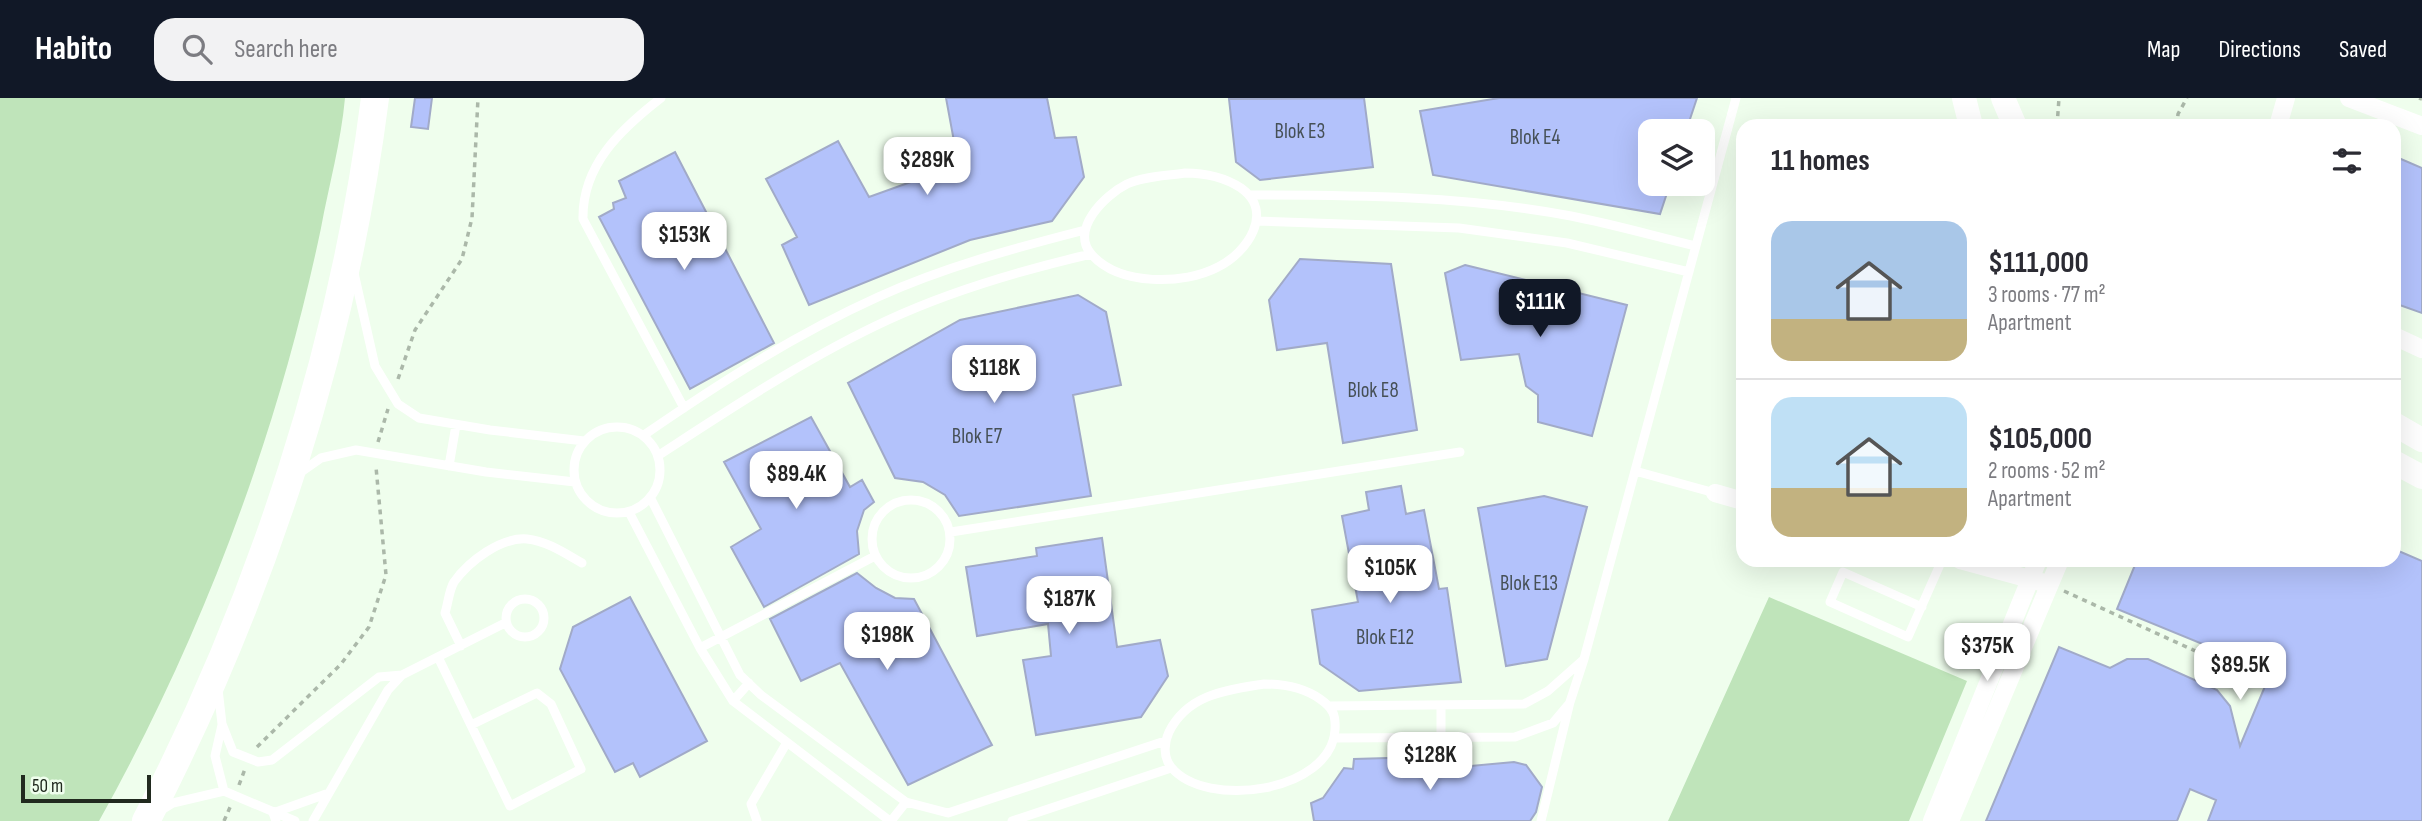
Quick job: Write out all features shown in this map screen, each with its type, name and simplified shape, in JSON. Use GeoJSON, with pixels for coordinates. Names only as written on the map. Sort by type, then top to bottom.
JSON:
{"type":"FeatureCollection","features":[{"type":"Feature","properties":{"kind":"main road"},"geometry":{"type":"LineString","coordinates":[[147,819],[188,740],[287,489],[349,254],[375,98]]}},
{"type":"Feature","properties":{"kind":"street"},"geometry":{"type":"LineString","coordinates":[[1964,98],[1969,119]]}},
{"type":"Feature","properties":{"kind":"street"},"geometry":{"type":"LineString","coordinates":[[2003,98],[2012,119]]}},
{"type":"Feature","properties":{"kind":"street"},"geometry":{"type":"LineString","coordinates":[[2280,119],[2286,98]]}},
{"type":"Feature","properties":{"kind":"street"},"geometry":{"type":"LineString","coordinates":[[2349,98],[2422,126]]}},
{"type":"Feature","properties":{"kind":"street"},"geometry":{"type":"LineString","coordinates":[[2401,339],[2422,349]]}},
{"type":"Feature","properties":{"kind":"street"},"geometry":{"type":"LineString","coordinates":[[2401,428],[2422,440]]}},
{"type":"Feature","properties":{"kind":"street"},"geometry":{"type":"LineString","coordinates":[[2401,465],[2422,477]]}},
{"type":"Feature","properties":{"kind":"street"},"geometry":{"type":"LineString","coordinates":[[1715,493],[1736,499]]}},
{"type":"Feature","properties":{"kind":"street"},"geometry":{"type":"LineString","coordinates":[[1986,567],[2049,584]]}},
{"type":"Feature","properties":{"kind":"street"},"geometry":{"type":"LineString","coordinates":[[1932,821],[2035,567]]}},
{"type":"Feature","properties":{"kind":"street"},"geometry":{"type":"LineString","coordinates":[[1950,821],[2057,567]]}},
{"type":"Feature","properties":{"kind":"lane"},"geometry":{"type":"LineString","coordinates":[[661,98],[634,120],[601,155],[583,197],[583,219],[684,408]]}},
{"type":"Feature","properties":{"kind":"lane"},"geometry":{"type":"LineString","coordinates":[[1541,821],[1570,702],[1737,98]]}},
{"type":"Feature","properties":{"kind":"lane"},"geometry":{"type":"LineString","coordinates":[[1200,173],[1236,185],[1250,195],[1256,207],[1258,221],[1249,240],[1236,255],[1204,273],[1142,280],[1106,267],[1091,254],[1086,244],[1085,230],[1094,212],[1108,197],[1141,179],[1200,173]]}},
{"type":"Feature","properties":{"kind":"lane"},"geometry":{"type":"LineString","coordinates":[[1250,195],[1349,195],[1462,202],[1571,216],[1696,246]]}},
{"type":"Feature","properties":{"kind":"lane"},"geometry":{"type":"LineString","coordinates":[[1258,221],[1459,228],[1567,243],[1689,272]]}},
{"type":"Feature","properties":{"kind":"lane"},"geometry":{"type":"LineString","coordinates":[[644,435],[751,366],[877,297],[976,259],[1085,230]]}},
{"type":"Feature","properties":{"kind":"lane"},"geometry":{"type":"LineString","coordinates":[[349,254],[375,366],[391,397],[419,418],[584,441]]}},
{"type":"Feature","properties":{"kind":"lane"},"geometry":{"type":"LineString","coordinates":[[659,455],[766,385],[888,320],[987,282],[1091,254]]}},
{"type":"Feature","properties":{"kind":"lane"},"geometry":{"type":"LineString","coordinates":[[449,466],[456,425]]}},
{"type":"Feature","properties":{"kind":"lane"},"geometry":{"type":"LineString","coordinates":[[624,427],[644,435],[659,455],[662,471],[659,485],[651,499],[629,512],[606,513],[586,502],[575,482],[574,460],[584,441],[602,429],[624,427]]}},
{"type":"Feature","properties":{"kind":"lane"},"geometry":{"type":"LineString","coordinates":[[287,489],[300,472],[321,458],[356,450],[449,466],[575,482]]}},
{"type":"Feature","properties":{"kind":"lane"},"geometry":{"type":"LineString","coordinates":[[951,532],[1460,452]]}},
{"type":"Feature","properties":{"kind":"lane"},"geometry":{"type":"LineString","coordinates":[[1635,471],[1715,493]]}},
{"type":"Feature","properties":{"kind":"lane"},"geometry":{"type":"LineString","coordinates":[[651,499],[740,675],[906,802],[948,813],[1165,741]]}},
{"type":"Feature","properties":{"kind":"lane"},"geometry":{"type":"LineString","coordinates":[[913,499],[932,504],[947,521],[951,532],[949,552],[942,563],[927,576],[904,578],[887,570],[875,556],[871,536],[878,517],[892,504],[913,499]]}},
{"type":"Feature","properties":{"kind":"lane"},"geometry":{"type":"LineString","coordinates":[[629,512],[700,648],[733,701],[786,744],[891,821],[906,802]]}},
{"type":"Feature","properties":{"kind":"lane"},"geometry":{"type":"LineString","coordinates":[[461,646],[445,613],[453,583],[474,561],[497,545],[526,539],[554,547],[582,563]]}},
{"type":"Feature","properties":{"kind":"lane"},"geometry":{"type":"LineString","coordinates":[[700,648],[875,556]]}},
{"type":"Feature","properties":{"kind":"lane"},"geometry":{"type":"LineString","coordinates":[[1922,607],[1843,572],[1830,602],[1908,637],[1922,607],[1939,567]]}},
{"type":"Feature","properties":{"kind":"lane"},"geometry":{"type":"LineString","coordinates":[[526,598],[537,602],[544,612],[544,625],[536,635],[524,638],[512,634],[505,623],[506,611],[514,601],[526,598]]}},
{"type":"Feature","properties":{"kind":"lane"},"geometry":{"type":"LineString","coordinates":[[313,821],[388,690],[402,675],[505,623]]}},
{"type":"Feature","properties":{"kind":"lane"},"geometry":{"type":"LineString","coordinates":[[438,657],[510,806],[581,769],[551,704],[537,693],[471,725]]}},
{"type":"Feature","properties":{"kind":"lane"},"geometry":{"type":"LineString","coordinates":[[1330,706],[1524,704],[1548,691],[1584,659]]}},
{"type":"Feature","properties":{"kind":"lane"},"geometry":{"type":"LineString","coordinates":[[216,670],[222,724],[233,752],[248,760],[272,760],[379,677],[402,675]]}},
{"type":"Feature","properties":{"kind":"lane"},"geometry":{"type":"LineString","coordinates":[[733,701],[749,683]]}},
{"type":"Feature","properties":{"kind":"lane"},"geometry":{"type":"LineString","coordinates":[[1279,684],[1315,696],[1330,706],[1336,718],[1335,738],[1315,766],[1283,784],[1221,791],[1186,778],[1171,768],[1165,755],[1165,741],[1174,723],[1188,708],[1220,691],[1279,684]]}},
{"type":"Feature","properties":{"kind":"lane"},"geometry":{"type":"LineString","coordinates":[[1335,738],[1514,737],[1553,723],[1570,702]]}},
{"type":"Feature","properties":{"kind":"lane"},"geometry":{"type":"LineString","coordinates":[[1441,706],[1441,737]]}},
{"type":"Feature","properties":{"kind":"lane"},"geometry":{"type":"LineString","coordinates":[[222,724],[215,755],[224,791]]}},
{"type":"Feature","properties":{"kind":"lane"},"geometry":{"type":"LineString","coordinates":[[757,821],[751,804],[786,744]]}},
{"type":"Feature","properties":{"kind":"lane"},"geometry":{"type":"LineString","coordinates":[[1012,821],[1171,768]]}},
{"type":"Feature","properties":{"kind":"lane"},"geometry":{"type":"LineString","coordinates":[[147,819],[173,803],[224,791],[274,817],[295,821]]}},
{"type":"Feature","properties":{"kind":"lane"},"geometry":{"type":"LineString","coordinates":[[274,817],[327,793]]}},
{"type":"Feature","properties":{"kind":"path"},"geometry":{"type":"LineString","coordinates":[[224,821],[248,760],[263,738],[341,664],[369,627],[386,575],[375,454],[391,397],[415,330],[462,259],[472,218],[478,98]]}},
{"type":"Feature","properties":{"kind":"path"},"geometry":{"type":"LineString","coordinates":[[2058,119],[2059,98]]}},
{"type":"Feature","properties":{"kind":"path"},"geometry":{"type":"LineString","coordinates":[[2178,119],[2187,98]]}},
{"type":"Feature","properties":{"kind":"path"},"geometry":{"type":"LineString","coordinates":[[2049,584],[2261,681]]}},
{"type":"Feature","properties":{"kind":"green space"},"geometry":{"type":"Polygon","coordinates":[[[0,98],[345,98],[341,131],[303,305],[259,458],[203,607],[171,680],[99,821],[0,821],[0,98]]]}},
{"type":"Feature","properties":{"kind":"green space"},"geometry":{"type":"Polygon","coordinates":[[[1769,597],[1967,681],[1909,821],[1668,821],[1769,597]]]}},
{"type":"Feature","properties":{"kind":"building"},"geometry":{"type":"Polygon","coordinates":[[[415,98],[432,98],[428,129],[411,127],[415,98]]]}},
{"type":"Feature","properties":{"kind":"building"},"geometry":{"type":"Polygon","coordinates":[[[946,98],[1047,98],[1055,138],[1076,137],[1084,177],[1052,221],[970,240],[809,305],[782,245],[797,237],[766,179],[838,141],[869,197],[947,169],[945,155],[956,152],[946,98]]]}},
{"type":"Feature","properties":{"kind":"building"},"geometry":{"type":"Polygon","coordinates":[[[1364,98],[1373,167],[1260,180],[1236,162],[1229,99],[1364,98]]]}},
{"type":"Feature","properties":{"kind":"building"},"geometry":{"type":"Polygon","coordinates":[[[1499,98],[1697,98],[1690,119],[1638,119],[1638,196],[1666,196],[1660,214],[1433,175],[1420,111],[1499,98]]]}},
{"type":"Feature","properties":{"kind":"building"},"geometry":{"type":"Polygon","coordinates":[[[675,152],[774,343],[690,389],[599,217],[614,209],[613,203],[626,198],[619,181],[675,152]]]}},
{"type":"Feature","properties":{"kind":"building"},"geometry":{"type":"Polygon","coordinates":[[[2401,159],[2422,168],[2422,313],[2401,306],[2401,159]]]}},
{"type":"Feature","properties":{"kind":"building"},"geometry":{"type":"Polygon","coordinates":[[[1300,259],[1391,264],[1417,430],[1343,443],[1327,343],[1277,350],[1269,300],[1300,259]]]}},
{"type":"Feature","properties":{"kind":"building"},"geometry":{"type":"Polygon","coordinates":[[[1465,265],[1627,305],[1592,436],[1538,422],[1538,395],[1526,386],[1519,354],[1461,360],[1445,273],[1465,265]]]}},
{"type":"Feature","properties":{"kind":"building"},"geometry":{"type":"Polygon","coordinates":[[[1078,295],[1106,312],[1121,385],[1073,395],[1091,496],[959,516],[945,495],[923,482],[895,478],[848,383],[960,320],[1078,295]]]}},
{"type":"Feature","properties":{"kind":"building"},"geometry":{"type":"Polygon","coordinates":[[[811,417],[850,487],[862,480],[874,502],[864,510],[857,531],[859,554],[764,607],[731,547],[761,529],[724,462],[811,417]]]}},
{"type":"Feature","properties":{"kind":"building"},"geometry":{"type":"Polygon","coordinates":[[[1401,486],[1406,514],[1424,510],[1439,589],[1447,588],[1461,682],[1359,691],[1320,664],[1312,610],[1358,602],[1342,516],[1369,510],[1366,492],[1401,486]]]}},
{"type":"Feature","properties":{"kind":"building"},"geometry":{"type":"Polygon","coordinates":[[[1544,496],[1587,507],[1547,659],[1506,666],[1478,508],[1544,496]]]}},
{"type":"Feature","properties":{"kind":"building"},"geometry":{"type":"Polygon","coordinates":[[[1102,538],[1117,647],[1160,640],[1168,676],[1141,717],[1036,735],[1023,660],[1051,656],[1048,624],[977,636],[966,567],[1037,556],[1036,548],[1102,538]]]}},
{"type":"Feature","properties":{"kind":"building"},"geometry":{"type":"Polygon","coordinates":[[[2401,552],[2422,561],[2422,821],[2208,821],[2216,800],[2190,789],[2177,821],[1986,821],[2059,647],[2110,668],[2127,659],[2148,659],[2217,690],[2230,706],[2240,746],[2271,672],[2117,609],[2134,567],[2401,567],[2401,552]]]}},
{"type":"Feature","properties":{"kind":"building"},"geometry":{"type":"Polygon","coordinates":[[[857,573],[895,598],[914,599],[992,745],[908,785],[840,663],[801,681],[770,619],[857,573]]]}},
{"type":"Feature","properties":{"kind":"building"},"geometry":{"type":"Polygon","coordinates":[[[630,597],[707,741],[640,777],[633,763],[615,772],[560,669],[573,627],[630,597]]]}},
{"type":"Feature","properties":{"kind":"building"},"geometry":{"type":"Polygon","coordinates":[[[1458,756],[1460,767],[1514,762],[1526,765],[1542,787],[1536,812],[1530,821],[1314,821],[1311,803],[1323,798],[1344,768],[1353,769],[1354,759],[1458,756]]]}}]}
